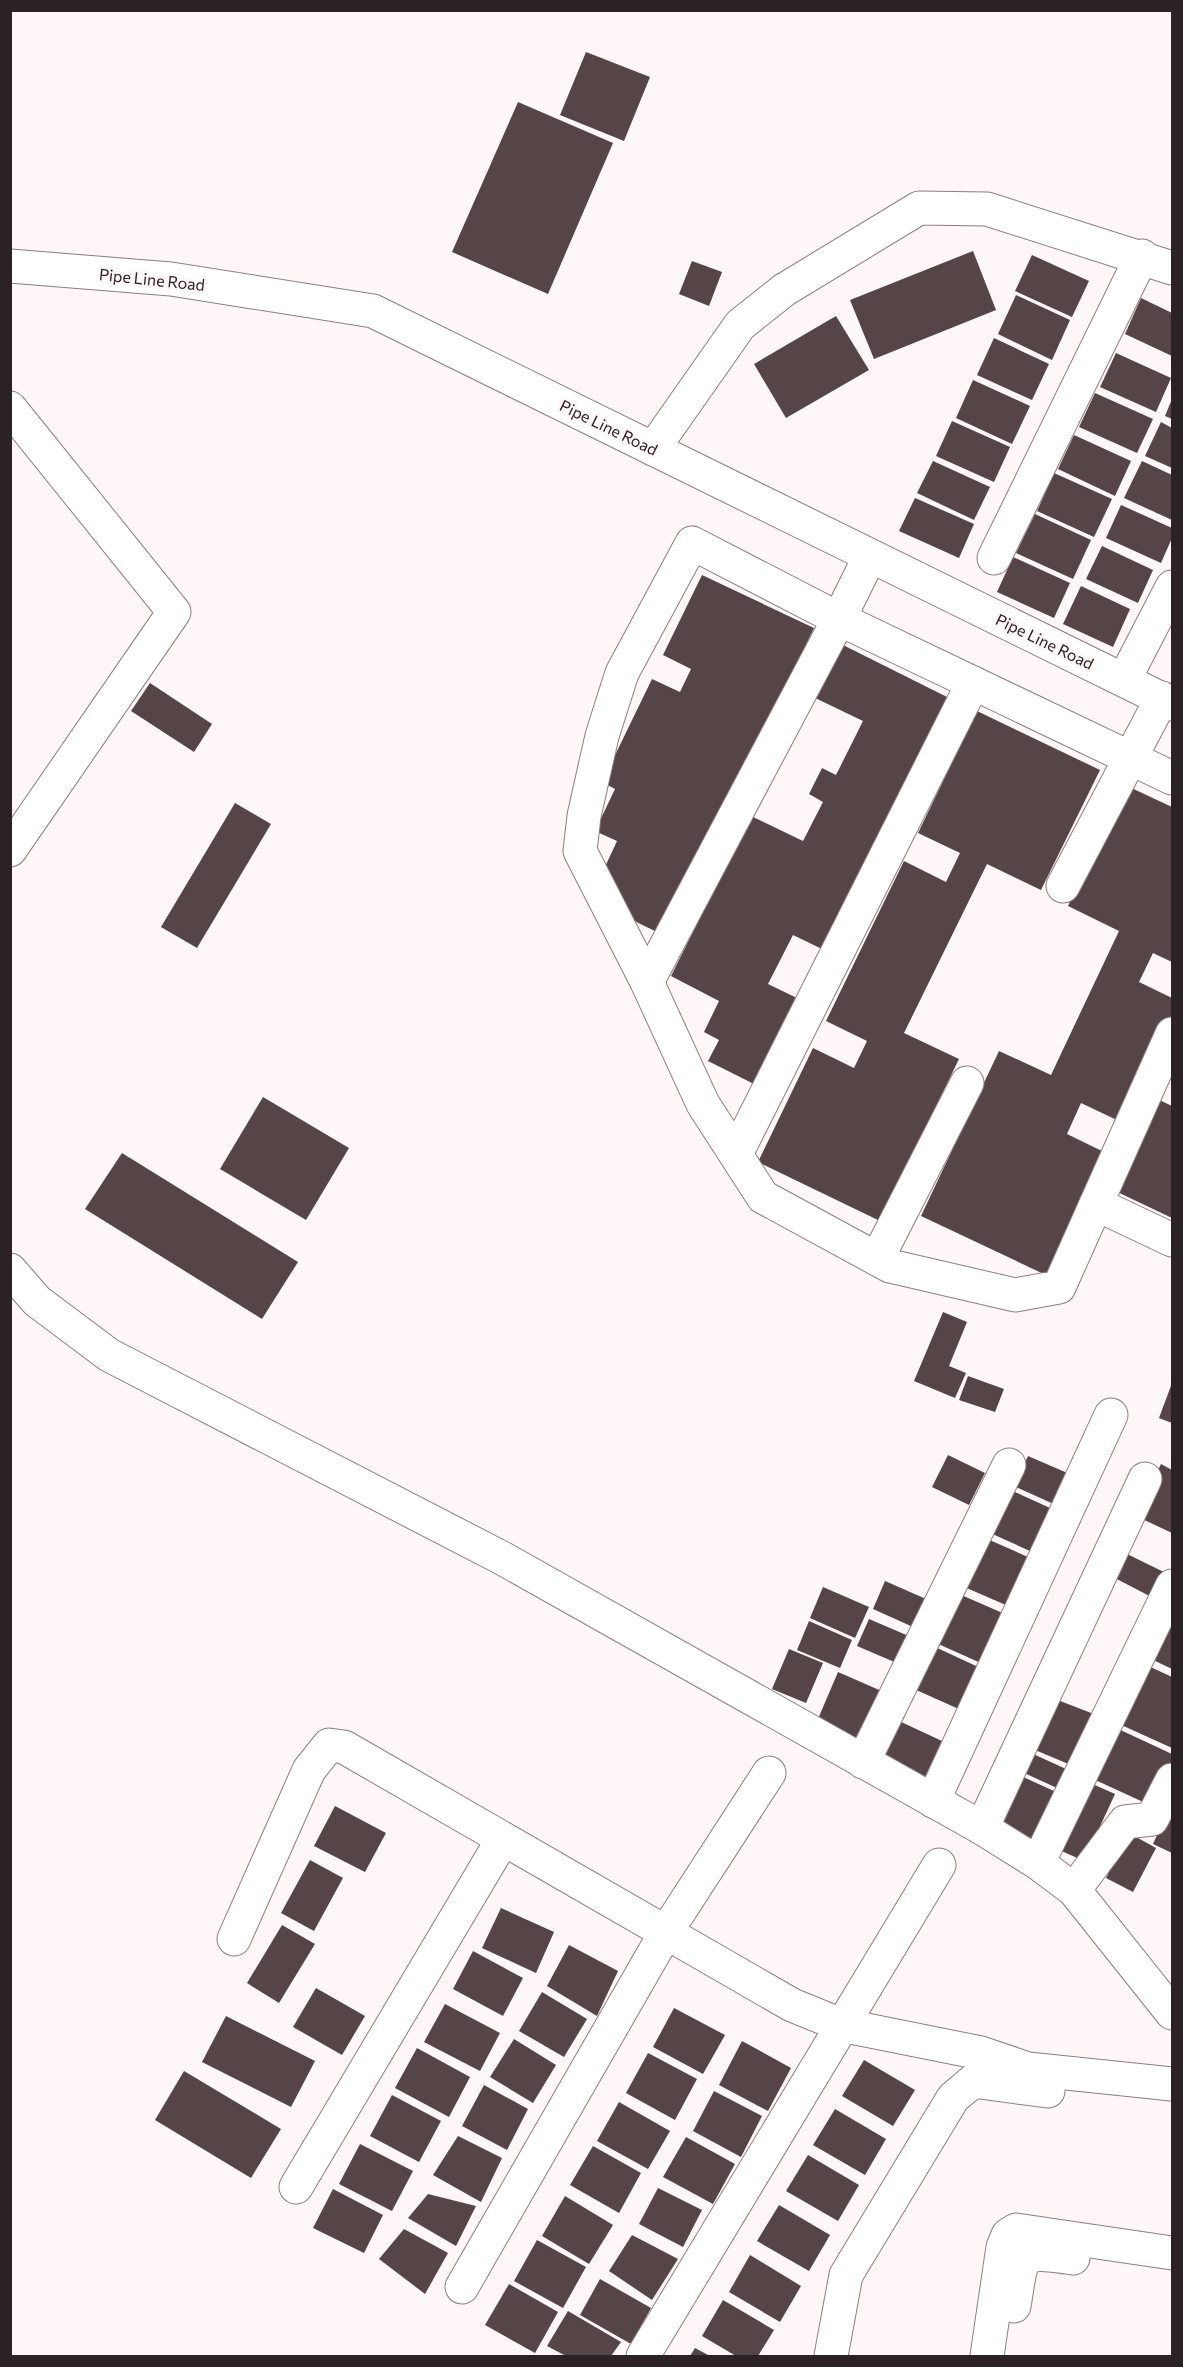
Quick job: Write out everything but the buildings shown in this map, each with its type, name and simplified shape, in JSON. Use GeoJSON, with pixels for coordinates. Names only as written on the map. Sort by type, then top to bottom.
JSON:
{"type":"FeatureCollection","features":[{"type":"Feature","properties":{"kind":"street"},"geometry":{"type":"LineString","coordinates":[[653,449],[740,325],[784,290],[919,208],[987,209],[1142,256],[1173,268]]}},
{"type":"Feature","properties":{"kind":"street"},"geometry":{"type":"LineString","coordinates":[[994,558],[1142,256]]}},
{"type":"Feature","properties":{"kind":"street","name":"Pipe Line Road"},"geometry":{"type":"LineString","coordinates":[[10,266],[171,279],[373,311],[1167,701]]}},
{"type":"Feature","properties":{"kind":"street"},"geometry":{"type":"LineString","coordinates":[[10,408],[174,612],[10,850]]}},
{"type":"Feature","properties":{"kind":"street"},"geometry":{"type":"LineString","coordinates":[[1173,778],[839,619],[692,543],[622,673],[586,804],[580,850],[647,982],[703,1104],[763,1197],[890,1266],[1015,1295],[1059,1287],[1173,1035]]}},
{"type":"Feature","properties":{"kind":"street"},"geometry":{"type":"LineString","coordinates":[[647,982],[870,556]]}},
{"type":"Feature","properties":{"kind":"street"},"geometry":{"type":"LineString","coordinates":[[1124,680],[1173,587]]}},
{"type":"Feature","properties":{"kind":"street"},"geometry":{"type":"LineString","coordinates":[[736,1154],[973,683]]}},
{"type":"Feature","properties":{"kind":"street"},"geometry":{"type":"LineString","coordinates":[[1063,886],[1131,758],[1167,701]]}},
{"type":"Feature","properties":{"kind":"street"},"geometry":{"type":"LineString","coordinates":[[877,1259],[967,1083]]}},
{"type":"Feature","properties":{"kind":"street"},"geometry":{"type":"LineString","coordinates":[[1096,1204],[1173,1240]]}},
{"type":"Feature","properties":{"kind":"street"},"geometry":{"type":"LineString","coordinates":[[10,1270],[37,1300],[109,1355],[501,1558],[982,1828],[1038,1863],[1074,1890],[1173,2013]]}},
{"type":"Feature","properties":{"kind":"street"},"geometry":{"type":"LineString","coordinates":[[933,1801],[1111,1415]]}},
{"type":"Feature","properties":{"kind":"street"},"geometry":{"type":"LineString","coordinates":[[863,1762],[1009,1465]]}},
{"type":"Feature","properties":{"kind":"street"},"geometry":{"type":"LineString","coordinates":[[982,1828],[1145,1479]]}},
{"type":"Feature","properties":{"kind":"street"},"geometry":{"type":"LineString","coordinates":[[1038,1863],[1173,1586]]}},
{"type":"Feature","properties":{"kind":"street"},"geometry":{"type":"LineString","coordinates":[[234,1939],[309,1770],[329,1745],[357,1753],[792,2005],[841,2025],[981,2053],[1028,2069],[1173,2084]]}},
{"type":"Feature","properties":{"kind":"street"},"geometry":{"type":"LineString","coordinates":[[462,2287],[666,1932],[769,1773]]}},
{"type":"Feature","properties":{"kind":"street"},"geometry":{"type":"LineString","coordinates":[[1074,1890],[1125,1822],[1152,1819],[1173,1780]]}},
{"type":"Feature","properties":{"kind":"street"},"geometry":{"type":"LineString","coordinates":[[296,2187],[503,1839]]}},
{"type":"Feature","properties":{"kind":"street"},"geometry":{"type":"LineString","coordinates":[[644,2356],[939,1865]]}},
{"type":"Feature","properties":{"kind":"street"},"geometry":{"type":"LineString","coordinates":[[981,2053],[1030,2049],[1173,2063]]}},
{"type":"Feature","properties":{"kind":"street"},"geometry":{"type":"LineString","coordinates":[[831,2356],[846,2275],[953,2098],[966,2085],[973,2081],[1173,2106]]}},
{"type":"Feature","properties":{"kind":"street"},"geometry":{"type":"LineString","coordinates":[[987,2356],[1003,2247],[1008,2235],[1016,2230],[1173,2253]]}},
{"type":"Feature","properties":{"kind":"street"},"geometry":{"type":"LineString","coordinates":[[1006,2356],[1020,2267],[1028,2256],[1035,2253],[1173,2271]]}}]}
